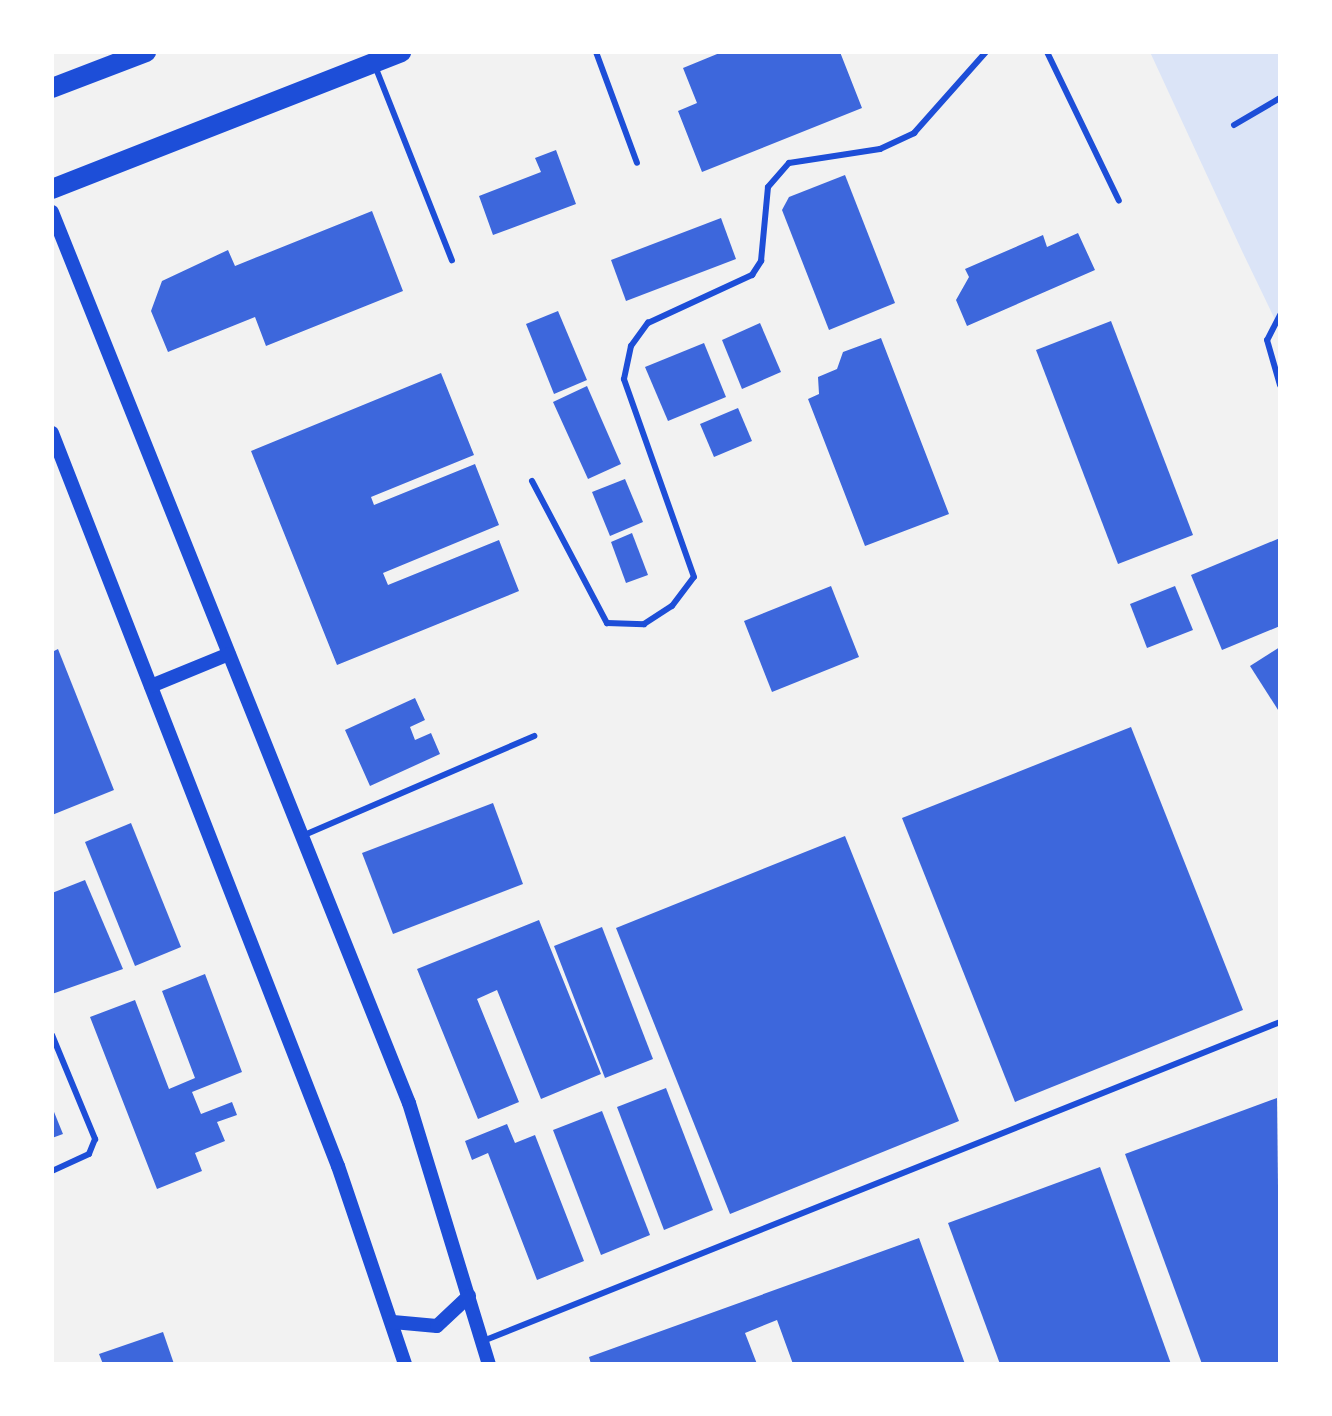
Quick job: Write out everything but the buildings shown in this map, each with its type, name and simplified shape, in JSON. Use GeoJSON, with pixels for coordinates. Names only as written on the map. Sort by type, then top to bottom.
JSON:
{"type":"FeatureCollection","features":[{"type":"Feature","properties":{"kind":"main road"},"geometry":{"type":"LineString","coordinates":[[52,88],[146,52]]}},
{"type":"Feature","properties":{"kind":"main road"},"geometry":{"type":"LineString","coordinates":[[52,189],[401,52]]}},
{"type":"Feature","properties":{"kind":"street"},"geometry":{"type":"LineString","coordinates":[[52,212],[409,1103],[489,1364]]}},
{"type":"Feature","properties":{"kind":"street"},"geometry":{"type":"LineString","coordinates":[[52,433],[393,1322],[405,1364]]}},
{"type":"Feature","properties":{"kind":"street"},"geometry":{"type":"LineString","coordinates":[[151,686],[229,654]]}},
{"type":"Feature","properties":{"kind":"street"},"geometry":{"type":"LineString","coordinates":[[393,1322],[437,1326],[469,1296]]}},
{"type":"Feature","properties":{"kind":"lane"},"geometry":{"type":"LineString","coordinates":[[596,52],[637,163]]}},
{"type":"Feature","properties":{"kind":"lane"},"geometry":{"type":"LineString","coordinates":[[532,481],[607,623],[644,624],[680,599],[694,577],[624,379],[631,346],[648,323],[752,275],[761,261],[768,187],[789,163],[880,149],[914,133],[986,52]]}},
{"type":"Feature","properties":{"kind":"lane"},"geometry":{"type":"LineString","coordinates":[[1047,52],[1119,201]]}},
{"type":"Feature","properties":{"kind":"lane"},"geometry":{"type":"LineString","coordinates":[[374,63],[452,260]]}},
{"type":"Feature","properties":{"kind":"lane"},"geometry":{"type":"LineString","coordinates":[[1234,125],[1280,98]]}},
{"type":"Feature","properties":{"kind":"lane"},"geometry":{"type":"LineString","coordinates":[[1280,315],[1267,340],[1280,385]]}},
{"type":"Feature","properties":{"kind":"lane"},"geometry":{"type":"LineString","coordinates":[[302,836],[534,736]]}},
{"type":"Feature","properties":{"kind":"lane"},"geometry":{"type":"LineString","coordinates":[[483,1341],[1280,1022]]}},
{"type":"Feature","properties":{"kind":"lane"},"geometry":{"type":"LineString","coordinates":[[52,1035],[95,1139],[89,1154],[52,1171]]}},
{"type":"Feature","properties":{"kind":"shaded area"},"geometry":{"type":"Polygon","coordinates":[[[1150,52],[1280,52],[1280,330],[1242,251],[1150,52]]]}}]}
